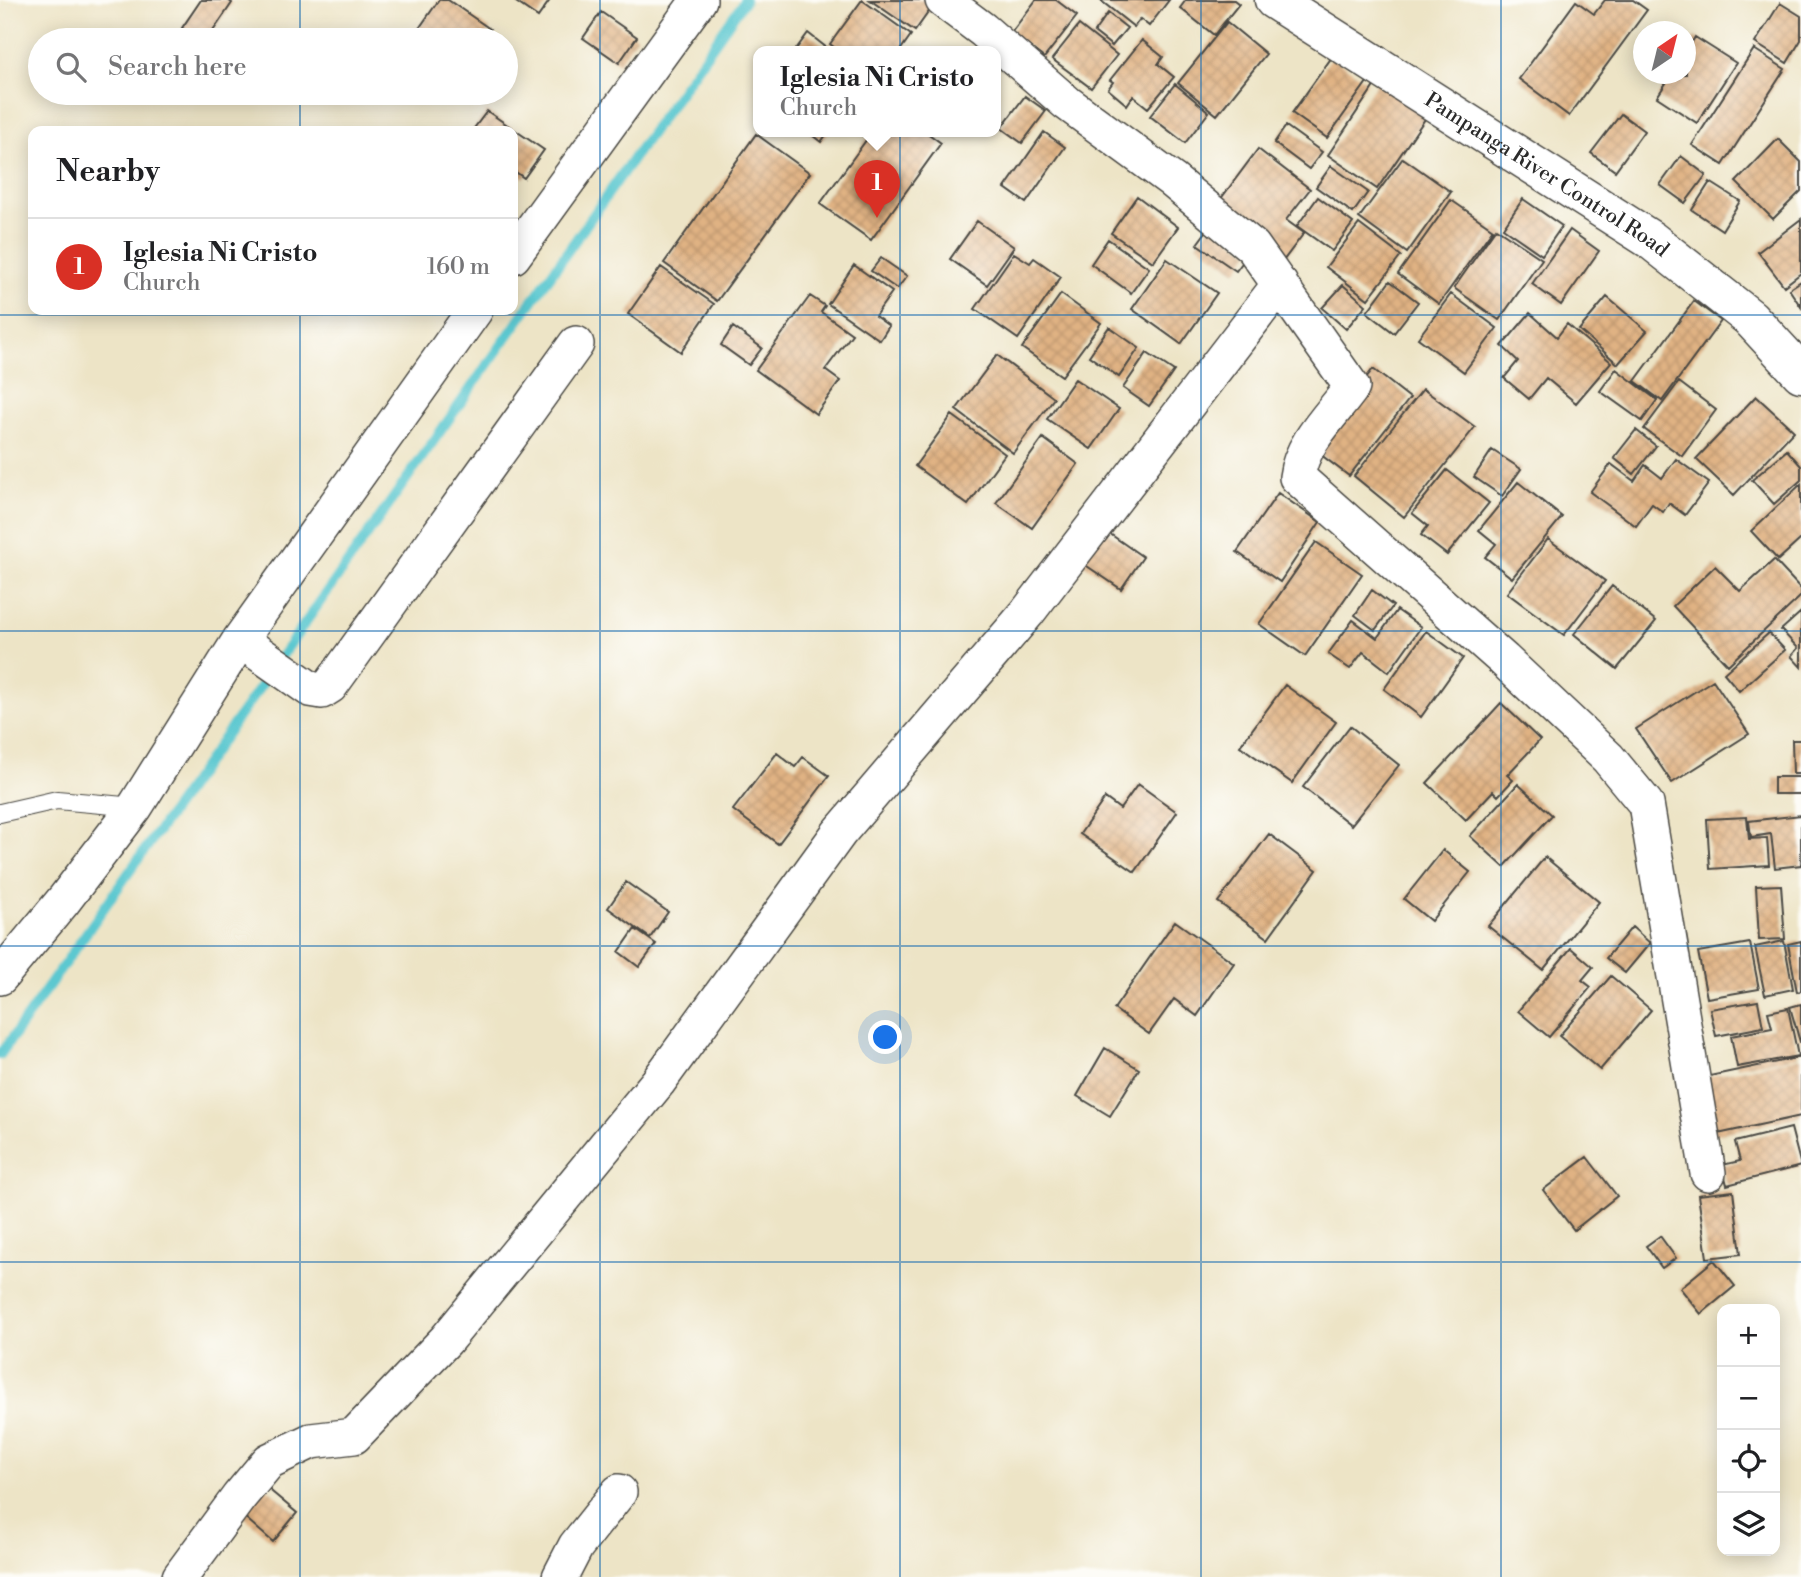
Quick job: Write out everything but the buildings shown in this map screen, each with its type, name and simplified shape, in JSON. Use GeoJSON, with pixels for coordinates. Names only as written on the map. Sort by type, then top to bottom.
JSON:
{"type":"FeatureCollection","features":[{"type":"Feature","properties":{"kind":"main road","name":"Pampanga River Control Road"},"geometry":{"type":"LineString","coordinates":[[1274,0],[1651,240],[1750,318],[1801,373]]}},
{"type":"Feature","properties":{"kind":"street"},"geometry":{"type":"LineString","coordinates":[[518,249],[699,0]]}},
{"type":"Feature","properties":{"kind":"street"},"geometry":{"type":"LineString","coordinates":[[943,0],[983,30],[1068,103],[1172,180],[1253,247],[1352,387],[1305,448],[1297,477],[1504,660],[1608,758],[1646,804],[1708,1173]]}},
{"type":"Feature","properties":{"kind":"street"},"geometry":{"type":"LineString","coordinates":[[180,1577],[269,1461],[311,1441],[354,1436],[446,1340],[657,1082],[839,833],[1027,613],[1280,284]]}},
{"type":"Feature","properties":{"kind":"street"},"geometry":{"type":"LineString","coordinates":[[0,977],[64,900],[135,807],[472,315]]}},
{"type":"Feature","properties":{"kind":"street"},"geometry":{"type":"LineString","coordinates":[[246,644],[310,689],[322,691],[330,687],[576,344]]}},
{"type":"Feature","properties":{"kind":"street"},"geometry":{"type":"LineString","coordinates":[[560,1577],[576,1546],[619,1492]]}},
{"type":"Feature","properties":{"kind":"lane"},"geometry":{"type":"LineString","coordinates":[[0,813],[57,800],[135,807]]}},
{"type":"Feature","properties":{"kind":"waterway"},"geometry":{"type":"LineString","coordinates":[[0,1055],[745,0]]}},
{"type":"Feature","properties":{"kind":"place","name":"Iglesia Ni Cristo"},"geometry":{"type":"Point","coordinates":[877,218]}}]}
